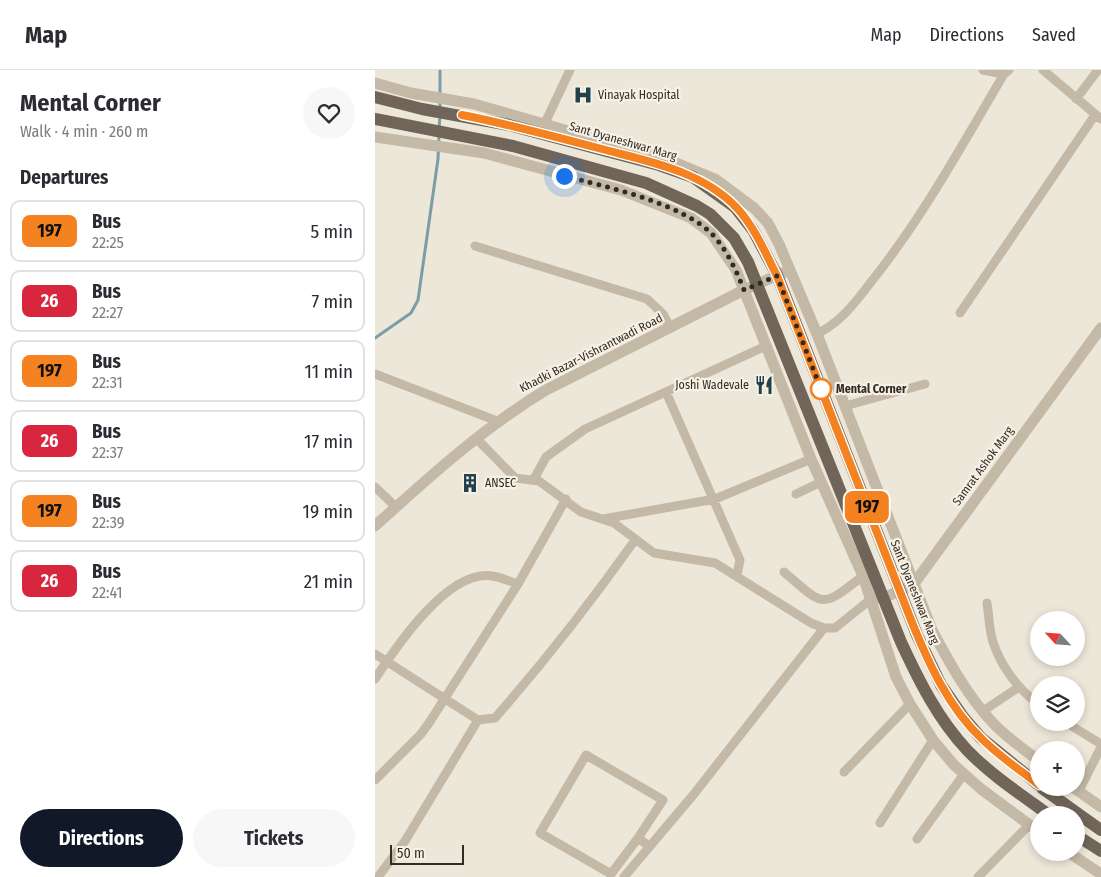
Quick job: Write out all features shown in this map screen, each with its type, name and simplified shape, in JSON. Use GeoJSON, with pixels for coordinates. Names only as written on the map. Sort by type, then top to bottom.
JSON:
{"type":"FeatureCollection","features":[{"type":"Feature","properties":{"kind":"main road","name":"Sant Dyaneshwar Marg"},"geometry":{"type":"LineString","coordinates":[[375,97],[421,109],[464,109],[659,165],[693,177],[735,206],[753,230],[777,276],[899,590],[929,662],[941,685],[963,717],[981,738],[1030,778]]}},
{"type":"Feature","properties":{"kind":"main road"},"geometry":{"type":"LineString","coordinates":[[375,119],[513,146],[627,177],[697,206],[721,223],[734,238],[757,284],[877,598],[926,694],[949,728],[968,751],[1038,806]]}},
{"type":"Feature","properties":{"kind":"main road"},"geometry":{"type":"LineString","coordinates":[[1053,796],[1101,830]]}},
{"type":"Feature","properties":{"kind":"main road"},"geometry":{"type":"LineString","coordinates":[[1085,841],[1101,851]]}},
{"type":"Feature","properties":{"kind":"street"},"geometry":{"type":"LineString","coordinates":[[544,125],[570,70]]}},
{"type":"Feature","properties":{"kind":"street"},"geometry":{"type":"LineString","coordinates":[[817,334],[832,327],[848,311],[892,256],[941,182],[1006,72],[983,70]]}},
{"type":"Feature","properties":{"kind":"street"},"geometry":{"type":"LineString","coordinates":[[1076,99],[1097,70]]}},
{"type":"Feature","properties":{"kind":"street"},"geometry":{"type":"LineString","coordinates":[[960,313],[1098,117],[1045,71]]}},
{"type":"Feature","properties":{"kind":"street"},"geometry":{"type":"LineString","coordinates":[[375,83],[430,97],[464,109],[641,145],[715,179],[743,198],[768,223],[817,334],[913,585],[945,654],[994,725],[1030,754]]}},
{"type":"Feature","properties":{"kind":"street"},"geometry":{"type":"LineString","coordinates":[[375,137],[419,145],[460,149],[621,190],[691,218],[711,233],[722,246],[736,270],[811,460],[863,576],[877,598],[896,678],[933,740],[964,774],[1029,825],[978,877]]}},
{"type":"Feature","properties":{"kind":"street"},"geometry":{"type":"LineString","coordinates":[[475,246],[647,299],[663,314],[670,327]]}},
{"type":"Feature","properties":{"kind":"street","name":"Khadki Bazar-Vishrantwadi Road"},"geometry":{"type":"LineString","coordinates":[[375,526],[497,421],[546,390],[744,290],[790,270]]}},
{"type":"Feature","properties":{"kind":"street","name":"Samrat Ashok Marg"},"geometry":{"type":"LineString","coordinates":[[913,585],[1101,328]]}},
{"type":"Feature","properties":{"kind":"street"},"geometry":{"type":"LineString","coordinates":[[534,479],[546,457],[585,429],[766,346]]}},
{"type":"Feature","properties":{"kind":"street"},"geometry":{"type":"LineString","coordinates":[[375,374],[497,421]]}},
{"type":"Feature","properties":{"kind":"street"},"geometry":{"type":"LineString","coordinates":[[845,406],[925,384]]}},
{"type":"Feature","properties":{"kind":"street"},"geometry":{"type":"LineString","coordinates":[[667,392],[740,560],[737,575]]}},
{"type":"Feature","properties":{"kind":"street"},"geometry":{"type":"LineString","coordinates":[[476,438],[509,474],[524,479],[534,479],[566,499],[581,512],[614,523],[654,553],[707,560],[737,575],[811,623],[824,628],[835,628],[877,598],[913,585]]}},
{"type":"Feature","properties":{"kind":"street"},"geometry":{"type":"LineString","coordinates":[[602,519],[715,499],[811,460]]}},
{"type":"Feature","properties":{"kind":"street"},"geometry":{"type":"LineString","coordinates":[[796,494],[821,482]]}},
{"type":"Feature","properties":{"kind":"street"},"geometry":{"type":"LineString","coordinates":[[375,487],[396,508]]}},
{"type":"Feature","properties":{"kind":"street"},"geometry":{"type":"LineString","coordinates":[[375,780],[421,734],[445,700],[517,584],[566,499]]}},
{"type":"Feature","properties":{"kind":"street"},"geometry":{"type":"LineString","coordinates":[[375,654],[478,720],[495,718],[582,614],[635,540]]}},
{"type":"Feature","properties":{"kind":"street"},"geometry":{"type":"LineString","coordinates":[[784,572],[811,595],[821,600],[833,599],[863,576]]}},
{"type":"Feature","properties":{"kind":"street"},"geometry":{"type":"LineString","coordinates":[[375,679],[386,662],[429,608],[449,591],[482,576],[492,576],[517,584]]}},
{"type":"Feature","properties":{"kind":"street"},"geometry":{"type":"LineString","coordinates":[[987,603],[993,642],[1005,666],[1019,687],[1030,697]]}},
{"type":"Feature","properties":{"kind":"street"},"geometry":{"type":"LineString","coordinates":[[625,877],[707,778],[824,628]]}},
{"type":"Feature","properties":{"kind":"street"},"geometry":{"type":"LineString","coordinates":[[983,711],[1019,687]]}},
{"type":"Feature","properties":{"kind":"street"},"geometry":{"type":"LineString","coordinates":[[844,772],[910,704]]}},
{"type":"Feature","properties":{"kind":"street"},"geometry":{"type":"LineString","coordinates":[[378,877],[405,841],[478,720]]}},
{"type":"Feature","properties":{"kind":"street"},"geometry":{"type":"LineString","coordinates":[[1078,731],[1101,746],[1085,774]]}},
{"type":"Feature","properties":{"kind":"street"},"geometry":{"type":"LineString","coordinates":[[880,823],[933,740]]}},
{"type":"Feature","properties":{"kind":"street"},"geometry":{"type":"LineString","coordinates":[[586,756],[663,800],[638,838],[611,874],[540,833],[586,756]]}},
{"type":"Feature","properties":{"kind":"street"},"geometry":{"type":"LineString","coordinates":[[917,839],[964,774]]}},
{"type":"Feature","properties":{"kind":"street"},"geometry":{"type":"LineString","coordinates":[[1085,795],[1101,807]]}},
{"type":"Feature","properties":{"kind":"street"},"geometry":{"type":"LineString","coordinates":[[638,838],[649,846]]}},
{"type":"Feature","properties":{"kind":"street"},"geometry":{"type":"LineString","coordinates":[[1082,861],[1101,874]]}},
{"type":"Feature","properties":{"kind":"waterway"},"geometry":{"type":"LineString","coordinates":[[440,70],[440,109]]}},
{"type":"Feature","properties":{"kind":"waterway"},"geometry":{"type":"LineString","coordinates":[[439,129],[440,115]]}},
{"type":"Feature","properties":{"kind":"waterway"},"geometry":{"type":"LineString","coordinates":[[375,338],[411,313],[418,300],[438,159],[439,135]]}},
{"type":"Feature","properties":{"kind":"bus line","name":"197"},"geometry":{"type":"LineString","coordinates":[[462,115],[550,135],[659,165],[707,184],[735,206],[753,230],[777,276],[911,620],[935,674],[963,717],[981,738],[1030,778]]}},
{"type":"Feature","properties":{"kind":"place","name":"Vinayak Hospital"},"geometry":{"type":"Point","coordinates":[583,95]}},
{"type":"Feature","properties":{"kind":"place","name":"Joshi Wadevale"},"geometry":{"type":"Point","coordinates":[764,385]}},
{"type":"Feature","properties":{"kind":"place","name":"Mental Corner"},"geometry":{"type":"Point","coordinates":[821,389]}},
{"type":"Feature","properties":{"kind":"place","name":"ANSEC"},"geometry":{"type":"Point","coordinates":[470,483]}},
{"type":"Feature","properties":{"kind":"route"},"geometry":{"type":"LineString","coordinates":[[564,176],[621,190],[691,218],[711,233],[722,246],[736,270],[744,290],[777,276],[821,389]]}}]}
